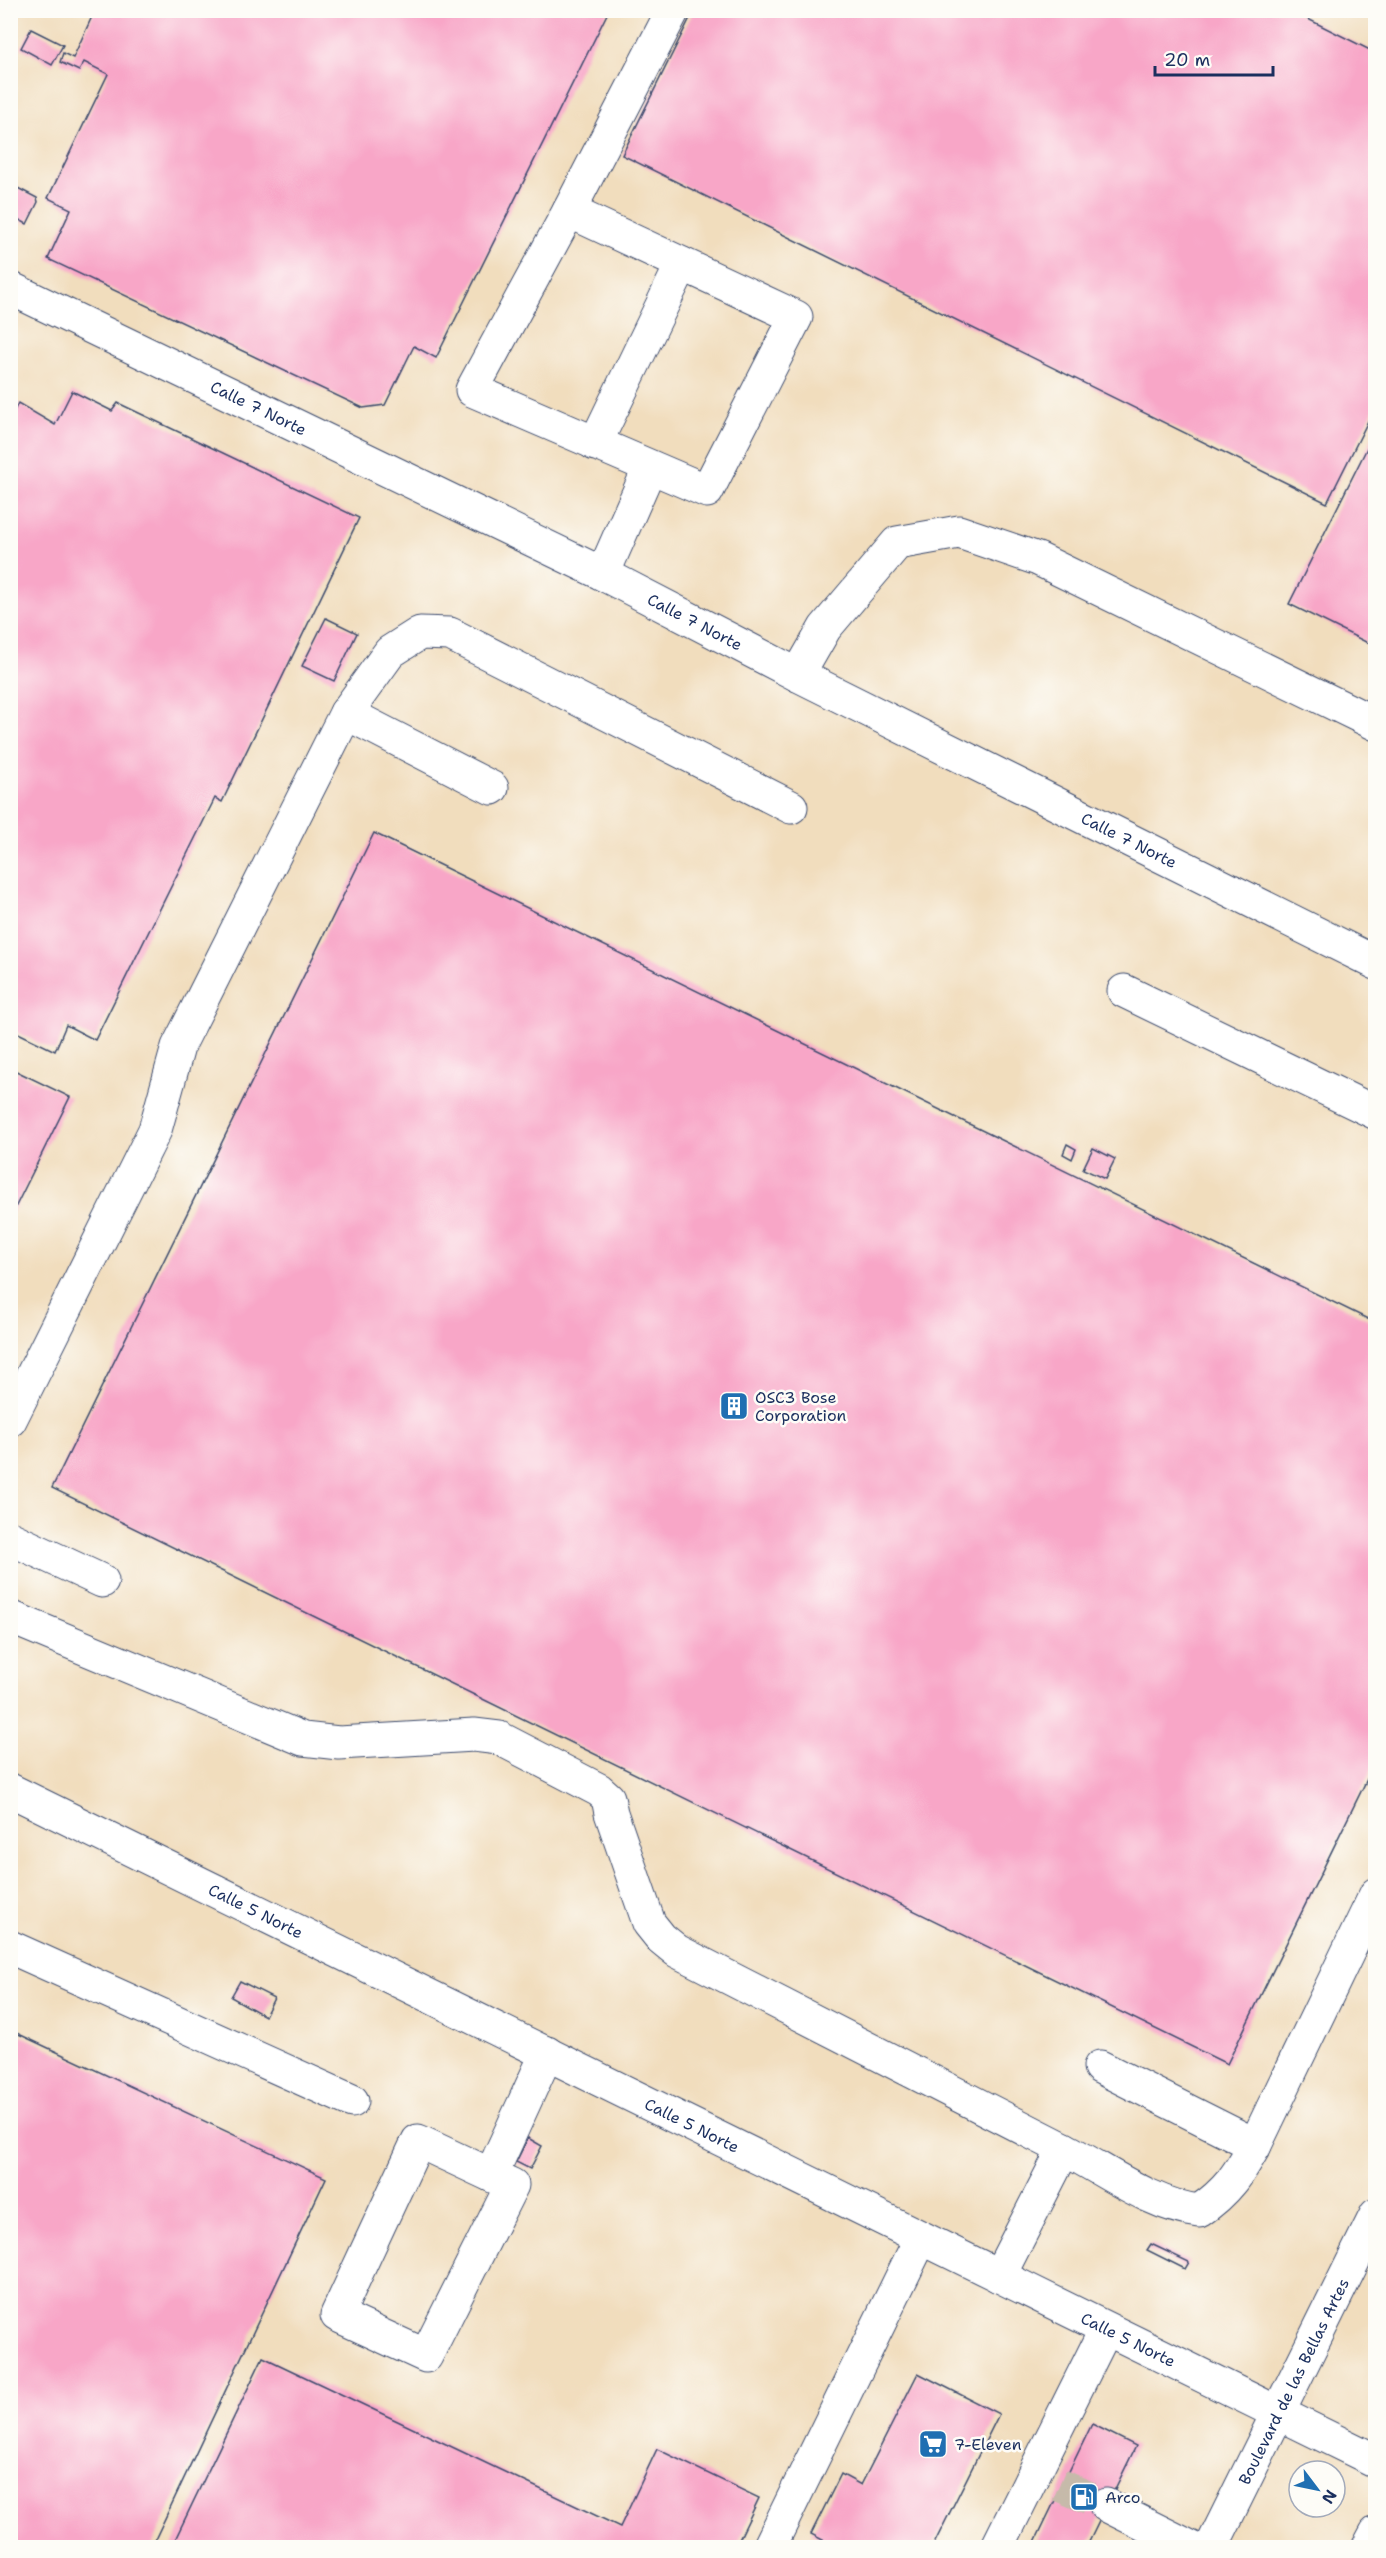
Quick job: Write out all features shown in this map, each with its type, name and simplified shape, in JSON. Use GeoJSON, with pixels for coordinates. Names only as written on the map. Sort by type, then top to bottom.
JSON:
{"type":"FeatureCollection","features":[{"type":"Feature","properties":{"kind":"street"},"geometry":{"type":"LineString","coordinates":[[569,211],[796,317],[707,491],[472,390],[569,211],[673,10]]}},
{"type":"Feature","properties":{"kind":"street"},"geometry":{"type":"LineString","coordinates":[[595,444],[682,264]]}},
{"type":"Feature","properties":{"kind":"street","name":"Calle 7 Norte"},"geometry":{"type":"LineString","coordinates":[[10,288],[603,574],[798,675],[1376,963]]}},
{"type":"Feature","properties":{"kind":"street"},"geometry":{"type":"LineString","coordinates":[[603,574],[650,467]]}},
{"type":"Feature","properties":{"kind":"street"},"geometry":{"type":"LineString","coordinates":[[798,675],[825,628],[897,543],[959,532],[1038,559],[1376,724]]}},
{"type":"Feature","properties":{"kind":"street"},"geometry":{"type":"LineString","coordinates":[[10,1420],[155,1130],[178,1047],[346,713],[390,652],[420,633],[450,634],[791,807]]}},
{"type":"Feature","properties":{"kind":"street"},"geometry":{"type":"LineString","coordinates":[[346,713],[492,788]]}},
{"type":"Feature","properties":{"kind":"street"},"geometry":{"type":"LineString","coordinates":[[1124,991],[1376,1113]]}},
{"type":"Feature","properties":{"kind":"street"},"geometry":{"type":"LineString","coordinates":[[10,1538],[102,1581]]}},
{"type":"Feature","properties":{"kind":"street"},"geometry":{"type":"LineString","coordinates":[[10,1617],[303,1739],[339,1743],[474,1735],[499,1738],[599,1790],[609,1798],[611,1813],[649,1923],[661,1938],[677,1951],[1064,2149],[1161,2202],[1199,2211],[1220,2197],[1236,2180],[1376,1894]]}},
{"type":"Feature","properties":{"kind":"street","name":"Calle 5 Norte"},"geometry":{"type":"LineString","coordinates":[[10,1790],[1376,2461]]}},
{"type":"Feature","properties":{"kind":"street"},"geometry":{"type":"LineString","coordinates":[[10,1947],[352,2101]]}},
{"type":"Feature","properties":{"kind":"street"},"geometry":{"type":"LineString","coordinates":[[491,2175],[547,2053]]}},
{"type":"Feature","properties":{"kind":"street"},"geometry":{"type":"LineString","coordinates":[[1100,2067],[1255,2145]]}},
{"type":"Feature","properties":{"kind":"street"},"geometry":{"type":"LineString","coordinates":[[418,2141],[491,2175],[512,2186],[426,2356],[337,2315],[418,2141]]}},
{"type":"Feature","properties":{"kind":"street"},"geometry":{"type":"LineString","coordinates":[[999,2276],[1064,2149]]}},
{"type":"Feature","properties":{"kind":"street","name":"Boulevard de las Bellas Artes"},"geometry":{"type":"LineString","coordinates":[[1211,2547],[1376,2215]]}},
{"type":"Feature","properties":{"kind":"street"},"geometry":{"type":"LineString","coordinates":[[769,2547],[921,2238]]}},
{"type":"Feature","properties":{"kind":"street"},"geometry":{"type":"LineString","coordinates":[[997,2547],[1046,2479],[1106,2329]]}},
{"type":"Feature","properties":{"kind":"street"},"geometry":{"type":"LineString","coordinates":[[1106,2505],[1192,2547]]}},
{"type":"Feature","properties":{"kind":"street"},"geometry":{"type":"LineString","coordinates":[[1368,2547],[1376,2533]]}},
{"type":"Feature","properties":{"kind":"building"},"geometry":{"type":"Polygon","coordinates":[[[95,10],[609,10],[436,358],[414,346],[385,405],[363,408],[48,259],[71,209],[48,198],[108,74],[84,62],[79,71],[60,62],[63,53],[73,58],[95,10]]]}},
{"type":"Feature","properties":{"kind":"building"},"geometry":{"type":"Polygon","coordinates":[[[694,10],[1290,10],[1376,53],[1376,405],[1327,503],[622,155],[694,10]]]}},
{"type":"Feature","properties":{"kind":"building"},"geometry":{"type":"Polygon","coordinates":[[[31,29],[63,45],[52,65],[21,48],[31,29]]]}},
{"type":"Feature","properties":{"kind":"building"},"geometry":{"type":"Polygon","coordinates":[[[10,184],[37,198],[38,202],[27,224],[10,215],[10,184]]]}},
{"type":"Feature","properties":{"kind":"building"},"geometry":{"type":"Polygon","coordinates":[[[72,391],[112,411],[118,403],[359,518],[222,802],[215,798],[95,1040],[66,1025],[55,1051],[10,1029],[10,419],[18,403],[55,425],[72,391]]]}},
{"type":"Feature","properties":{"kind":"building"},"geometry":{"type":"Polygon","coordinates":[[[1376,430],[1376,647],[1289,604],[1376,430]]]}},
{"type":"Feature","properties":{"kind":"building"},"geometry":{"type":"Polygon","coordinates":[[[326,618],[357,633],[334,681],[302,666],[326,618]]]}},
{"type":"Feature","properties":{"kind":"building","name":"OSC3 Bose Corporation"},"geometry":{"type":"Polygon","coordinates":[[[374,833],[1376,1323],[1376,1761],[1227,2064],[52,1488],[374,833]]]}},
{"type":"Feature","properties":{"kind":"building"},"geometry":{"type":"Polygon","coordinates":[[[10,1068],[70,1097],[10,1218],[10,1068]]]}},
{"type":"Feature","properties":{"kind":"building"},"geometry":{"type":"Polygon","coordinates":[[[1067,1144],[1076,1149],[1072,1159],[1063,1154],[1067,1144]]]}},
{"type":"Feature","properties":{"kind":"building"},"geometry":{"type":"Polygon","coordinates":[[[1093,1148],[1115,1159],[1105,1179],[1083,1169],[1093,1148]]]}},
{"type":"Feature","properties":{"kind":"building"},"geometry":{"type":"Polygon","coordinates":[[[240,1981],[274,1998],[265,2016],[231,1997],[240,1981]]]}},
{"type":"Feature","properties":{"kind":"building"},"geometry":{"type":"Polygon","coordinates":[[[10,2030],[326,2178],[151,2548],[10,2548],[10,2030]]]}},
{"type":"Feature","properties":{"kind":"building"},"geometry":{"type":"Polygon","coordinates":[[[528,2138],[542,2146],[530,2169],[516,2162],[528,2138]]]}},
{"type":"Feature","properties":{"kind":"building"},"geometry":{"type":"Polygon","coordinates":[[[1151,2244],[1189,2262],[1185,2269],[1147,2250],[1151,2244]]]}},
{"type":"Feature","properties":{"kind":"building"},"geometry":{"type":"Polygon","coordinates":[[[263,2357],[620,2527],[657,2449],[759,2498],[735,2548],[171,2548],[263,2357]]]}},
{"type":"Feature","properties":{"kind":"building","name":"7-Eleven"},"geometry":{"type":"Polygon","coordinates":[[[918,2373],[999,2414],[932,2548],[838,2548],[811,2534],[841,2474],[861,2485],[918,2373]]]}},
{"type":"Feature","properties":{"kind":"building","name":"Arco"},"geometry":{"type":"Polygon","coordinates":[[[1092,2424],[1136,2446],[1086,2548],[1032,2548],[1092,2424]]]}},
{"type":"Feature","properties":{"kind":"tunnel"},"geometry":{"type":"LineString","coordinates":[[1059,2485],[1106,2505]]}},
{"type":"Feature","properties":{"kind":"place","name":"OSC3 Bose Corporation"},"geometry":{"type":"Point","coordinates":[734,1406]}},
{"type":"Feature","properties":{"kind":"place","name":"7-Eleven"},"geometry":{"type":"Point","coordinates":[933,2444]}},
{"type":"Feature","properties":{"kind":"place","name":"Arco"},"geometry":{"type":"Point","coordinates":[1084,2497]}}]}
